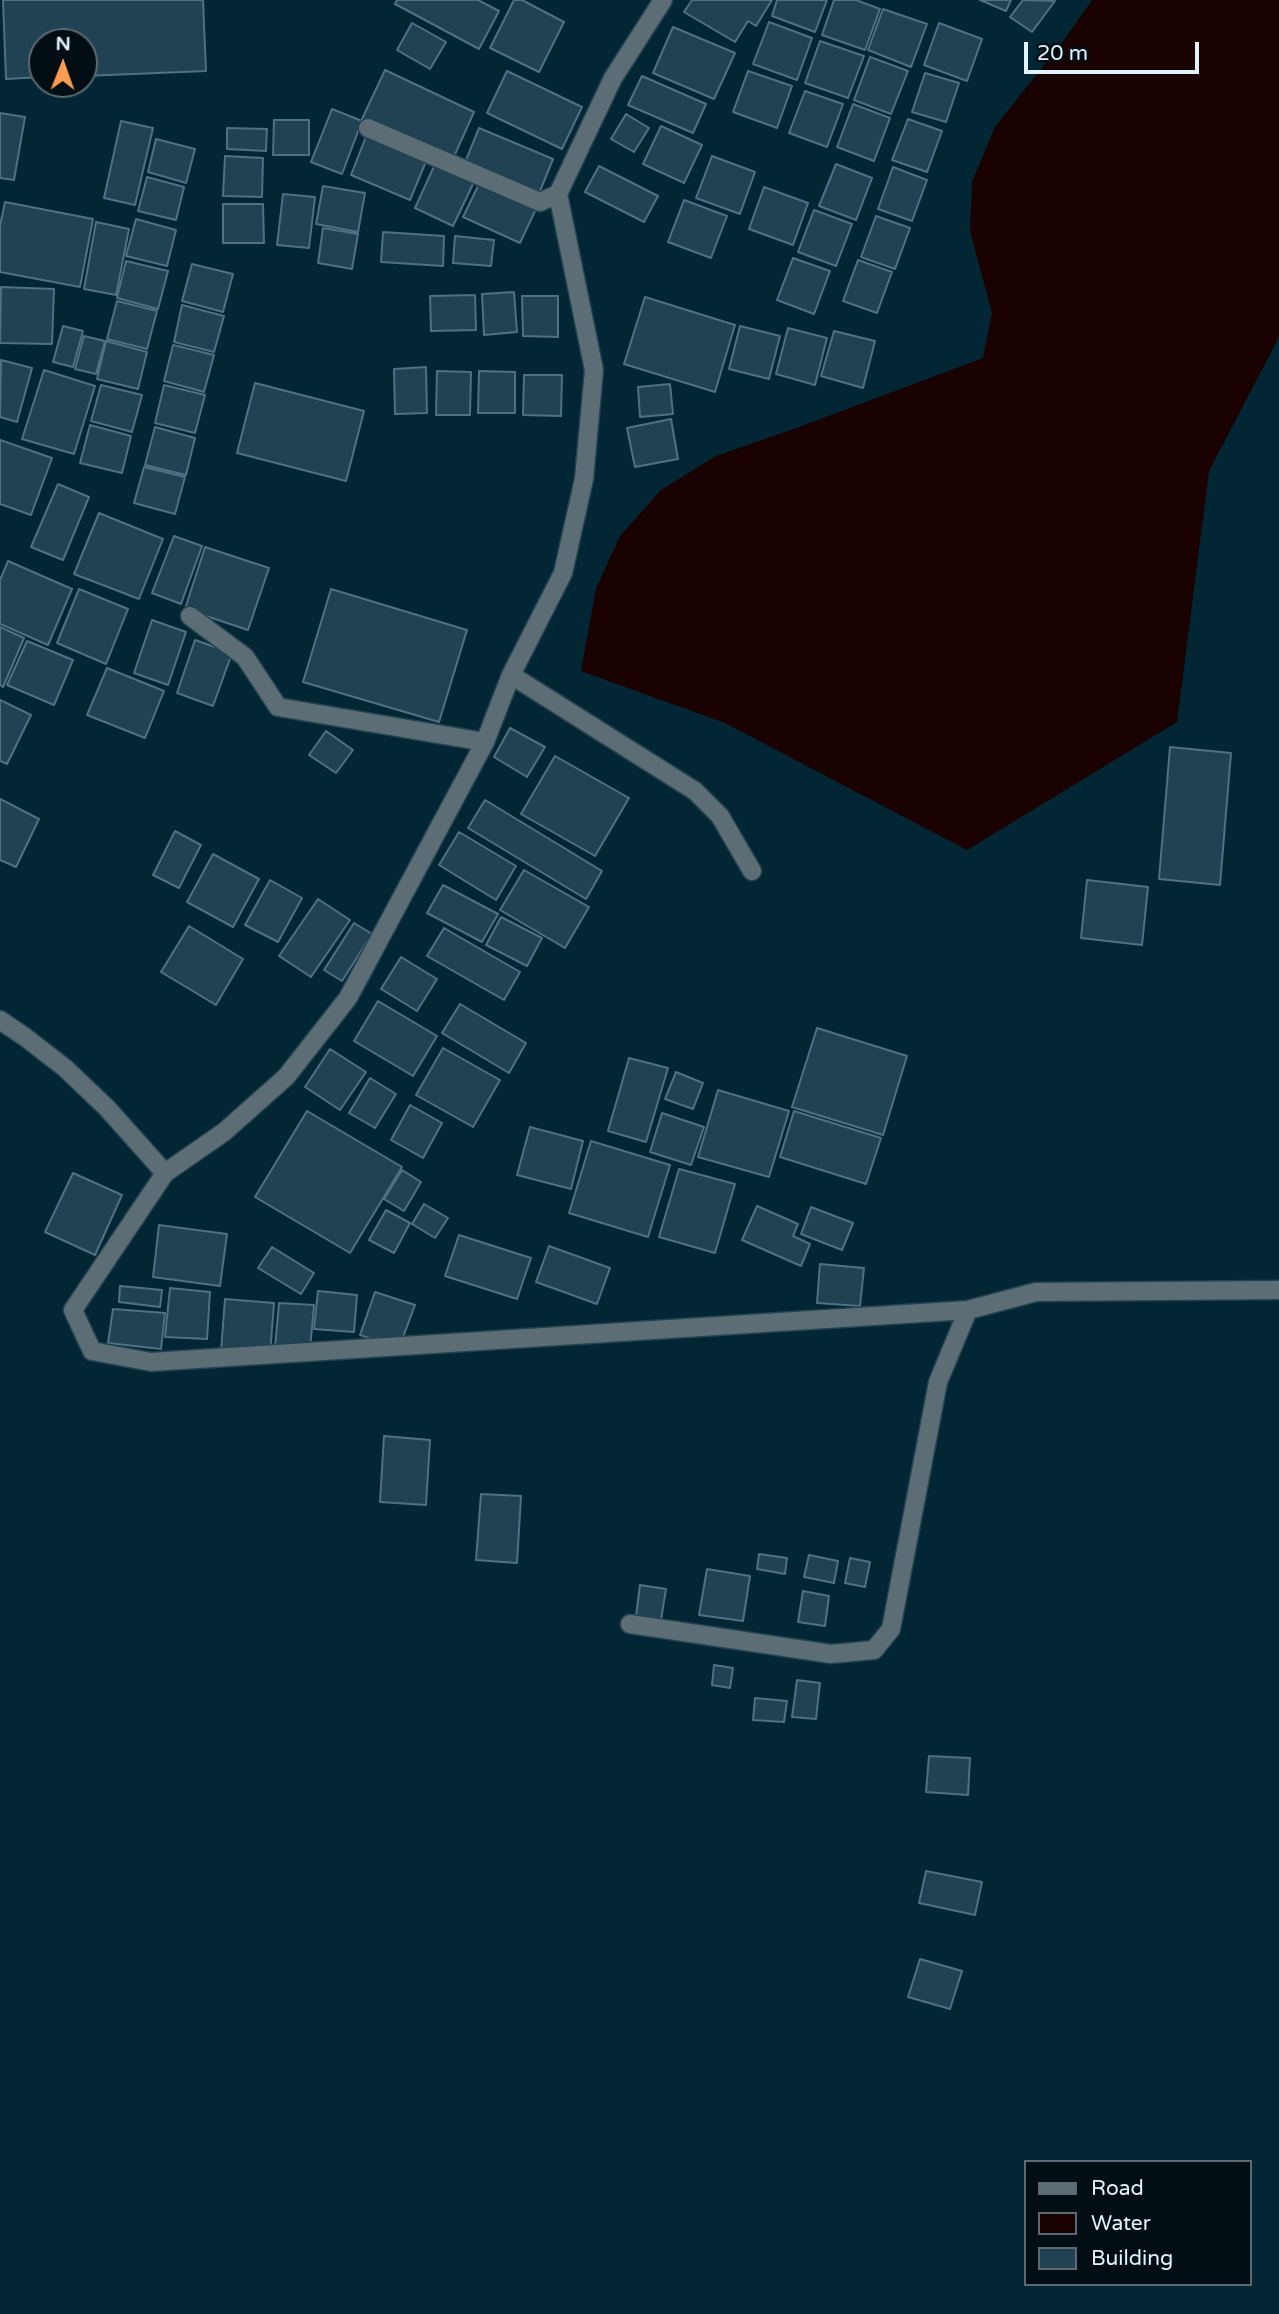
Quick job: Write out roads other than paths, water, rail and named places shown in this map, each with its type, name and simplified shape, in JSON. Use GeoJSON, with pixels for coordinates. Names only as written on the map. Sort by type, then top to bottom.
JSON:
{"type":"FeatureCollection","features":[{"type":"Feature","properties":{"kind":"street"},"geometry":{"type":"LineString","coordinates":[[663,0],[613,78],[558,194],[594,370],[585,466],[563,573],[511,675],[485,742],[348,998],[286,1077],[224,1132],[165,1173],[73,1310],[92,1351],[151,1363],[968,1310],[1036,1292],[1279,1290]]}},
{"type":"Feature","properties":{"kind":"street"},"geometry":{"type":"LineString","coordinates":[[368,128],[540,202],[558,194]]}},
{"type":"Feature","properties":{"kind":"street"},"geometry":{"type":"LineString","coordinates":[[190,616],[245,657],[278,707],[485,742]]}},
{"type":"Feature","properties":{"kind":"street"},"geometry":{"type":"LineString","coordinates":[[511,675],[695,791],[720,816],[752,871]]}},
{"type":"Feature","properties":{"kind":"street"},"geometry":{"type":"LineString","coordinates":[[0,1020],[25,1037],[90,1092],[165,1173]]}},
{"type":"Feature","properties":{"kind":"street"},"geometry":{"type":"LineString","coordinates":[[630,1624],[831,1654],[874,1650],[891,1629],[938,1382],[968,1310]]}},
{"type":"Feature","properties":{"kind":"water"},"geometry":{"type":"Polygon","coordinates":[[[1092,0],[1279,0],[1279,337],[1209,471],[1177,722],[967,850],[725,723],[581,671],[596,589],[620,536],[661,490],[716,456],[983,358],[992,313],[970,231],[972,182],[995,127],[1092,0]]]}}]}
